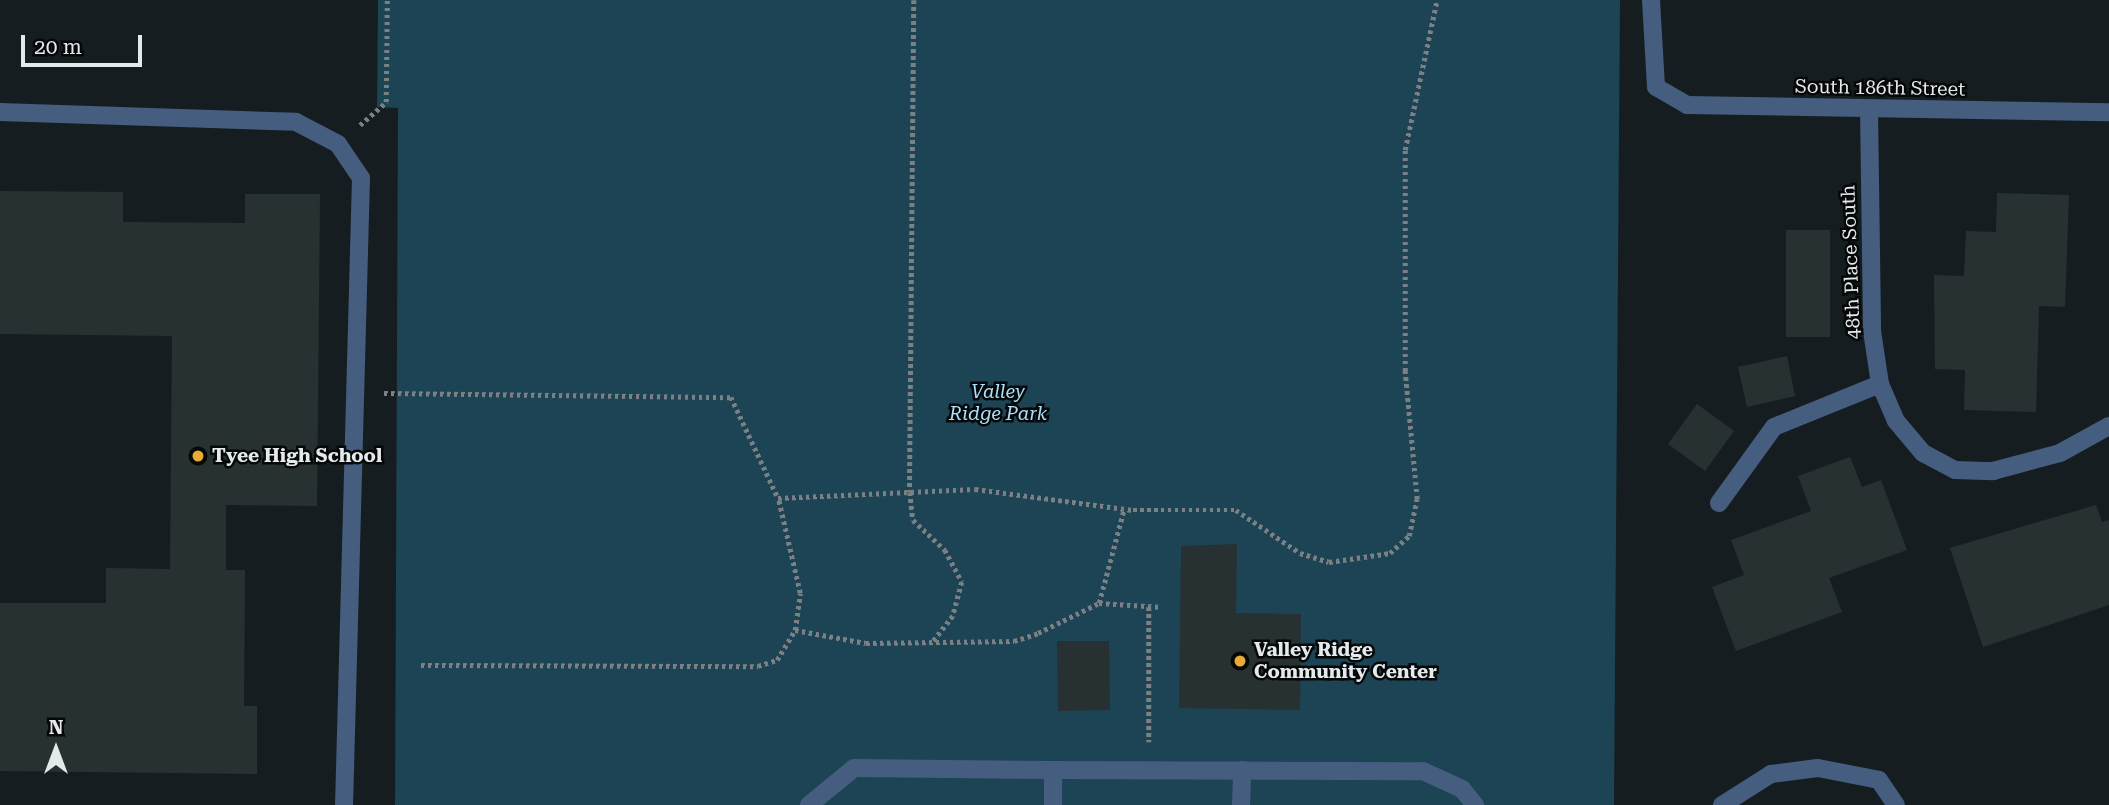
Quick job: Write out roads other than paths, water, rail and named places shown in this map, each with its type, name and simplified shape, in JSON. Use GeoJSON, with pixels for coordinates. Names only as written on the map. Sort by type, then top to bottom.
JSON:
{"type":"FeatureCollection","features":[{"type":"Feature","properties":{"kind":"street","name":"South 186th Street"},"geometry":{"type":"LineString","coordinates":[[1651,0],[1656,87],[1687,105],[2109,112]]}},
{"type":"Feature","properties":{"kind":"street","name":"48th Place South"},"geometry":{"type":"LineString","coordinates":[[1869,110],[1872,331],[1880,384],[1896,421],[1923,453],[1955,470],[1993,471],[2060,453],[2109,426]]}},
{"type":"Feature","properties":{"kind":"street"},"geometry":{"type":"LineString","coordinates":[[0,112],[296,122],[338,144],[361,178],[344,805]]}},
{"type":"Feature","properties":{"kind":"street"},"geometry":{"type":"LineString","coordinates":[[1719,503],[1774,427],[1880,384]]}},
{"type":"Feature","properties":{"kind":"street"},"geometry":{"type":"LineString","coordinates":[[808,805],[854,768],[1423,771],[1462,789],[1475,805]]}},
{"type":"Feature","properties":{"kind":"street"},"geometry":{"type":"LineString","coordinates":[[1722,805],[1771,774],[1818,768],[1879,780],[1896,805]]}},
{"type":"Feature","properties":{"kind":"street"},"geometry":{"type":"LineString","coordinates":[[1052,805],[1053,770]]}},
{"type":"Feature","properties":{"kind":"street"},"geometry":{"type":"LineString","coordinates":[[1241,805],[1242,770]]}},
{"type":"Feature","properties":{"kind":"place","name":"Tyee High School"},"geometry":{"type":"Point","coordinates":[198,456]}},
{"type":"Feature","properties":{"kind":"place","name":"Valley Ridge Community Center"},"geometry":{"type":"Point","coordinates":[1240,661]}},
{"type":"Feature","properties":{"kind":"park label","name":"Valley Ridge Park"},"geometry":{"type":"Point","coordinates":[998,403]}}]}
